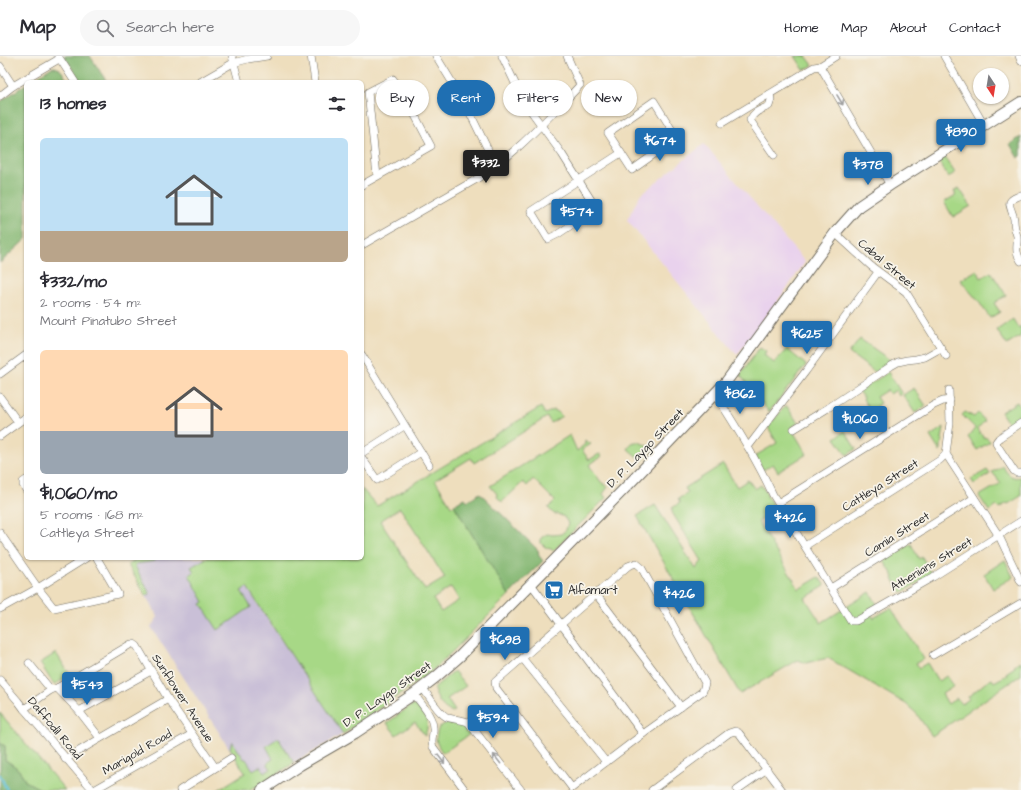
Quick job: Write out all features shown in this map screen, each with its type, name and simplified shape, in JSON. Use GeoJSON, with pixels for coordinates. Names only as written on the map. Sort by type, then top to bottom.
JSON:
{"type":"FeatureCollection","features":[{"type":"Feature","properties":{"kind":"main road","name":"D. P. Laygo Street"},"geometry":{"type":"LineString","coordinates":[[262,790],[414,694],[459,657],[715,394],[736,369],[835,233],[859,206],[1021,102]]}},
{"type":"Feature","properties":{"kind":"street"},"geometry":{"type":"LineString","coordinates":[[203,80],[233,60],[267,56]]}},
{"type":"Feature","properties":{"kind":"street"},"geometry":{"type":"LineString","coordinates":[[311,56],[314,80]]}},
{"type":"Feature","properties":{"kind":"street"},"geometry":{"type":"LineString","coordinates":[[436,56],[466,105],[496,166]]}},
{"type":"Feature","properties":{"kind":"street"},"geometry":{"type":"LineString","coordinates":[[502,56],[523,100],[558,147],[579,180],[593,203],[595,210],[558,234],[548,238],[531,212],[579,180],[621,153]]}},
{"type":"Feature","properties":{"kind":"street"},"geometry":{"type":"LineString","coordinates":[[364,243],[475,180],[511,154],[542,125],[580,85],[567,56]]}},
{"type":"Feature","properties":{"kind":"street"},"geometry":{"type":"LineString","coordinates":[[722,123],[814,67],[820,66],[836,56]]}},
{"type":"Feature","properties":{"kind":"street"},"geometry":{"type":"LineString","coordinates":[[944,56],[984,125]]}},
{"type":"Feature","properties":{"kind":"street"},"geometry":{"type":"LineString","coordinates":[[1019,56],[1021,61]]}},
{"type":"Feature","properties":{"kind":"street"},"geometry":{"type":"LineString","coordinates":[[0,96],[58,57],[74,80]]}},
{"type":"Feature","properties":{"kind":"street"},"geometry":{"type":"LineString","coordinates":[[233,60],[238,80]]}},
{"type":"Feature","properties":{"kind":"street"},"geometry":{"type":"LineString","coordinates":[[0,66],[13,86]]}},
{"type":"Feature","properties":{"kind":"street"},"geometry":{"type":"LineString","coordinates":[[820,66],[890,185]]}},
{"type":"Feature","properties":{"kind":"street"},"geometry":{"type":"LineString","coordinates":[[364,185],[431,146],[408,102],[393,79],[368,92],[377,176]]}},
{"type":"Feature","properties":{"kind":"street"},"geometry":{"type":"LineString","coordinates":[[770,94],[772,100],[769,106],[758,110],[750,120],[774,155]]}},
{"type":"Feature","properties":{"kind":"street"},"geometry":{"type":"LineString","coordinates":[[654,101],[677,138],[632,170],[621,153],[608,133],[654,101]]}},
{"type":"Feature","properties":{"kind":"street"},"geometry":{"type":"LineString","coordinates":[[1021,195],[1013,199],[1009,204],[1013,215],[1017,236],[1017,253],[1021,261]]}},
{"type":"Feature","properties":{"kind":"street","name":"Cabal Street"},"geometry":{"type":"LineString","coordinates":[[835,233],[878,272],[906,292],[946,356]]}},
{"type":"Feature","properties":{"kind":"street"},"geometry":{"type":"LineString","coordinates":[[748,447],[806,372],[878,272]]}},
{"type":"Feature","properties":{"kind":"street"},"geometry":{"type":"LineString","coordinates":[[794,429],[898,362],[925,357],[941,348]]}},
{"type":"Feature","properties":{"kind":"street"},"geometry":{"type":"LineString","coordinates":[[0,374],[24,357]]}},
{"type":"Feature","properties":{"kind":"street"},"geometry":{"type":"LineString","coordinates":[[364,358],[429,465]]}},
{"type":"Feature","properties":{"kind":"street"},"geometry":{"type":"LineString","coordinates":[[950,390],[950,423],[946,454],[999,536],[1021,582]]}},
{"type":"Feature","properties":{"kind":"street"},"geometry":{"type":"LineString","coordinates":[[715,394],[748,447],[768,482],[773,495],[831,588]]}},
{"type":"Feature","properties":{"kind":"street"},"geometry":{"type":"LineString","coordinates":[[0,397],[18,422]]}},
{"type":"Feature","properties":{"kind":"street"},"geometry":{"type":"LineString","coordinates":[[778,503],[934,405],[950,400]]}},
{"type":"Feature","properties":{"kind":"street"},"geometry":{"type":"LineString","coordinates":[[0,436],[24,418]]}},
{"type":"Feature","properties":{"kind":"street"},"geometry":{"type":"LineString","coordinates":[[1021,423],[998,438],[996,442],[1014,471],[1021,473]]}},
{"type":"Feature","properties":{"kind":"street"},"geometry":{"type":"LineString","coordinates":[[364,452],[404,426]]}},
{"type":"Feature","properties":{"kind":"street"},"geometry":{"type":"LineString","coordinates":[[364,461],[377,480],[421,452]]}},
{"type":"Feature","properties":{"kind":"street","name":"Cattleya Street"},"geometry":{"type":"LineString","coordinates":[[805,546],[940,460],[946,454]]}},
{"type":"Feature","properties":{"kind":"street","name":"Camia Street"},"geometry":{"type":"LineString","coordinates":[[831,588],[974,498]]}},
{"type":"Feature","properties":{"kind":"street","name":"Athenians Street"},"geometry":{"type":"LineString","coordinates":[[831,588],[851,621],[856,620],[933,578],[1021,521]]}},
{"type":"Feature","properties":{"kind":"street"},"geometry":{"type":"LineString","coordinates":[[0,533],[38,588],[54,608],[118,594],[98,560]]}},
{"type":"Feature","properties":{"kind":"street"},"geometry":{"type":"LineString","coordinates":[[0,610],[83,560]]}},
{"type":"Feature","properties":{"kind":"street"},"geometry":{"type":"LineString","coordinates":[[636,563],[641,567],[705,683],[703,691],[572,788],[496,688],[495,682],[596,594],[628,566],[636,563]]}},
{"type":"Feature","properties":{"kind":"street"},"geometry":{"type":"LineString","coordinates":[[531,584],[643,734]]}},
{"type":"Feature","properties":{"kind":"street"},"geometry":{"type":"LineString","coordinates":[[596,594],[681,707]]}},
{"type":"Feature","properties":{"kind":"street"},"geometry":{"type":"LineString","coordinates":[[933,655],[1021,603]]}},
{"type":"Feature","properties":{"kind":"street","name":"Sunflower Avenue"},"geometry":{"type":"LineString","coordinates":[[54,689],[131,644],[134,644],[137,646],[168,699],[215,767]]}},
{"type":"Feature","properties":{"kind":"street"},"geometry":{"type":"LineString","coordinates":[[523,659],[606,762]]}},
{"type":"Feature","properties":{"kind":"street"},"geometry":{"type":"LineString","coordinates":[[29,663],[54,689],[79,711],[100,738]]}},
{"type":"Feature","properties":{"kind":"street"},"geometry":{"type":"LineString","coordinates":[[79,711],[151,671]]}},
{"type":"Feature","properties":{"kind":"street","name":"Daffodil Road"},"geometry":{"type":"LineString","coordinates":[[0,680],[65,759],[94,790]]}},
{"type":"Feature","properties":{"kind":"street"},"geometry":{"type":"LineString","coordinates":[[422,687],[437,709],[444,716],[451,719],[468,722],[521,790]]}},
{"type":"Feature","properties":{"kind":"street"},"geometry":{"type":"LineString","coordinates":[[24,709],[54,689]]}},
{"type":"Feature","properties":{"kind":"street"},"geometry":{"type":"LineString","coordinates":[[414,694],[433,723],[434,729],[431,742],[433,748],[465,790]]}},
{"type":"Feature","properties":{"kind":"street"},"geometry":{"type":"LineString","coordinates":[[65,759],[168,699]]}},
{"type":"Feature","properties":{"kind":"street"},"geometry":{"type":"LineString","coordinates":[[433,723],[444,716]]}},
{"type":"Feature","properties":{"kind":"street"},"geometry":{"type":"LineString","coordinates":[[652,790],[729,733],[735,731],[740,733],[782,790]]}},
{"type":"Feature","properties":{"kind":"street","name":"Marigold Road"},"geometry":{"type":"LineString","coordinates":[[94,790],[192,734]]}},
{"type":"Feature","properties":{"kind":"street"},"geometry":{"type":"LineString","coordinates":[[180,790],[230,758]]}},
{"type":"Feature","properties":{"kind":"street"},"geometry":{"type":"LineString","coordinates":[[737,790],[766,769]]}},
{"type":"Feature","properties":{"kind":"shaded area"},"geometry":{"type":"Polygon","coordinates":[[[704,144],[805,262],[737,355],[627,220],[640,195],[704,144]]]}},
{"type":"Feature","properties":{"kind":"shaded area"},"geometry":{"type":"Polygon","coordinates":[[[136,560],[229,560],[343,734],[257,787],[254,787],[151,627],[158,617],[128,565],[136,560]]]}},
{"type":"Feature","properties":{"kind":"green space"},"geometry":{"type":"Polygon","coordinates":[[[64,56],[90,56],[106,80],[80,80],[64,56]]]}},
{"type":"Feature","properties":{"kind":"green space"},"geometry":{"type":"Polygon","coordinates":[[[795,56],[806,56],[813,65],[804,70],[795,56]]]}},
{"type":"Feature","properties":{"kind":"green space"},"geometry":{"type":"Polygon","coordinates":[[[52,67],[55,67],[60,69],[67,80],[32,80],[52,67]]]}},
{"type":"Feature","properties":{"kind":"green space"},"geometry":{"type":"Polygon","coordinates":[[[24,85],[24,241],[0,263],[0,102],[24,85]]]}},
{"type":"Feature","properties":{"kind":"green space"},"geometry":{"type":"Polygon","coordinates":[[[1021,137],[1021,156],[1018,158],[1010,144],[1021,137]]]}},
{"type":"Feature","properties":{"kind":"green space"},"geometry":{"type":"Polygon","coordinates":[[[944,156],[955,173],[948,177],[938,160],[944,156]]]}},
{"type":"Feature","properties":{"kind":"green space"},"geometry":{"type":"Polygon","coordinates":[[[959,188],[971,206],[953,217],[944,202],[956,195],[954,191],[959,188]]]}},
{"type":"Feature","properties":{"kind":"green space"},"geometry":{"type":"Polygon","coordinates":[[[977,270],[981,278],[991,272],[1006,295],[994,303],[1000,312],[990,318],[979,302],[960,280],[977,270]]]}},
{"type":"Feature","properties":{"kind":"green space"},"geometry":{"type":"Polygon","coordinates":[[[1013,319],[1018,328],[1021,326],[1021,336],[1007,345],[997,330],[1013,319]]]}},
{"type":"Feature","properties":{"kind":"green space"},"geometry":{"type":"Polygon","coordinates":[[[860,339],[893,362],[885,367],[883,366],[876,373],[849,353],[860,339]]]}},
{"type":"Feature","properties":{"kind":"green space"},"geometry":{"type":"Polygon","coordinates":[[[760,347],[766,351],[764,355],[774,363],[787,349],[806,365],[769,412],[740,375],[760,347]]]}},
{"type":"Feature","properties":{"kind":"green space"},"geometry":{"type":"Polygon","coordinates":[[[888,372],[902,394],[899,396],[896,390],[890,394],[887,390],[876,397],[880,403],[873,409],[869,409],[859,391],[888,372]]]}},
{"type":"Feature","properties":{"kind":"green space"},"geometry":{"type":"Polygon","coordinates":[[[914,388],[926,406],[915,413],[903,395],[914,388]]]}},
{"type":"Feature","properties":{"kind":"green space"},"geometry":{"type":"Polygon","coordinates":[[[1017,402],[1021,409],[1021,412],[1019,413],[1021,417],[1009,425],[1001,412],[1017,402]]]}},
{"type":"Feature","properties":{"kind":"green space"},"geometry":{"type":"Polygon","coordinates":[[[786,405],[798,423],[791,428],[807,454],[778,472],[773,464],[763,470],[755,456],[777,443],[768,427],[786,405]]]}},
{"type":"Feature","properties":{"kind":"green space"},"geometry":{"type":"Polygon","coordinates":[[[541,407],[545,414],[554,410],[562,416],[551,423],[547,417],[474,463],[471,458],[435,480],[451,506],[454,505],[509,595],[433,670],[343,734],[247,587],[241,591],[251,607],[218,630],[201,604],[204,602],[189,575],[194,572],[191,567],[203,560],[364,560],[364,491],[377,506],[541,407]],[[400,508],[380,521],[425,590],[445,578],[400,508]],[[451,587],[433,599],[441,612],[459,600],[451,587]]]}},
{"type":"Feature","properties":{"kind":"green space"},"geometry":{"type":"Polygon","coordinates":[[[965,412],[974,417],[978,413],[985,421],[977,429],[984,438],[985,437],[990,442],[977,450],[968,437],[975,428],[962,415],[965,412]]]}},
{"type":"Feature","properties":{"kind":"green space"},"geometry":{"type":"Polygon","coordinates":[[[944,427],[940,452],[930,436],[944,427]]]}},
{"type":"Feature","properties":{"kind":"green space"},"geometry":{"type":"Polygon","coordinates":[[[845,431],[856,449],[847,455],[835,438],[845,431]]]}},
{"type":"Feature","properties":{"kind":"green space"},"geometry":{"type":"Polygon","coordinates":[[[570,435],[577,451],[585,444],[585,440],[591,444],[582,450],[589,460],[599,454],[602,456],[589,465],[601,482],[608,487],[603,494],[606,498],[553,551],[546,548],[541,543],[541,538],[547,534],[561,534],[566,530],[568,523],[564,517],[554,514],[548,508],[555,501],[533,479],[527,486],[523,482],[502,502],[490,486],[570,435]]]}},
{"type":"Feature","properties":{"kind":"green space"},"geometry":{"type":"Polygon","coordinates":[[[639,442],[654,449],[642,461],[628,449],[632,443],[639,442]]]}},
{"type":"Feature","properties":{"kind":"green space"},"geometry":{"type":"Polygon","coordinates":[[[723,464],[737,487],[748,480],[755,489],[761,485],[767,494],[776,510],[758,522],[799,589],[819,577],[825,586],[805,598],[821,623],[870,592],[878,606],[870,611],[873,618],[891,608],[924,659],[916,663],[919,668],[927,663],[938,681],[947,676],[954,686],[942,694],[948,704],[957,698],[962,704],[985,683],[992,679],[994,682],[1007,675],[1006,673],[1015,667],[1014,665],[1021,661],[1021,675],[932,736],[916,713],[906,704],[828,658],[806,663],[798,660],[740,694],[637,516],[655,505],[696,569],[702,561],[673,514],[672,508],[680,503],[678,499],[688,493],[685,488],[723,464]]]}},
{"type":"Feature","properties":{"kind":"green space"},"geometry":{"type":"Polygon","coordinates":[[[1003,466],[1012,477],[1021,477],[1021,496],[1008,504],[1007,503],[999,508],[997,506],[989,511],[979,496],[1001,483],[992,472],[1003,466]]]}},
{"type":"Feature","properties":{"kind":"green space"},"geometry":{"type":"Polygon","coordinates":[[[987,470],[990,474],[974,484],[971,479],[987,470]]]}},
{"type":"Feature","properties":{"kind":"green space"},"geometry":{"type":"Polygon","coordinates":[[[480,493],[538,550],[539,556],[543,561],[509,595],[454,505],[465,498],[467,501],[480,493]]]}},
{"type":"Feature","properties":{"kind":"green space"},"geometry":{"type":"Polygon","coordinates":[[[911,544],[919,559],[922,557],[932,574],[901,593],[893,578],[894,577],[884,561],[911,544]]]}},
{"type":"Feature","properties":{"kind":"green space"},"geometry":{"type":"Polygon","coordinates":[[[136,560],[155,560],[136,564],[135,566],[150,594],[146,596],[128,565],[136,560]]]}},
{"type":"Feature","properties":{"kind":"green space"},"geometry":{"type":"Polygon","coordinates":[[[1005,560],[1013,577],[993,589],[984,574],[1005,560]]]}},
{"type":"Feature","properties":{"kind":"green space"},"geometry":{"type":"Polygon","coordinates":[[[56,653],[70,675],[54,685],[40,663],[56,653]]]}},
{"type":"Feature","properties":{"kind":"green space"},"geometry":{"type":"Polygon","coordinates":[[[454,671],[466,686],[447,699],[455,711],[452,712],[445,709],[438,700],[434,690],[436,686],[454,671]]]}},
{"type":"Feature","properties":{"kind":"green space"},"geometry":{"type":"Polygon","coordinates":[[[412,705],[421,709],[426,716],[427,731],[425,736],[415,722],[396,735],[387,723],[412,705]]]}},
{"type":"Feature","properties":{"kind":"green space"},"geometry":{"type":"Polygon","coordinates":[[[0,713],[65,790],[42,790],[25,781],[22,774],[12,764],[5,760],[5,746],[0,743],[0,713]]]}},
{"type":"Feature","properties":{"kind":"green space"},"geometry":{"type":"Polygon","coordinates":[[[448,722],[461,725],[470,734],[443,753],[437,744],[436,738],[439,727],[448,722]]]}},
{"type":"Feature","properties":{"kind":"green space"},"geometry":{"type":"Polygon","coordinates":[[[278,738],[294,763],[257,787],[249,790],[218,790],[245,773],[230,748],[232,741],[253,770],[260,766],[264,773],[271,769],[267,763],[273,759],[266,746],[278,738]]]}},
{"type":"Feature","properties":{"kind":"green space"},"geometry":{"type":"Polygon","coordinates":[[[0,743],[5,746],[5,760],[12,764],[22,774],[25,781],[42,790],[0,790],[0,743]]]}},
{"type":"Feature","properties":{"kind":"waterway"},"geometry":{"type":"LineString","coordinates":[[0,775],[7,790]]}},
{"type":"Feature","properties":{"kind":"place","name":"Alfamart"},"geometry":{"type":"Point","coordinates":[554,590]}}]}
